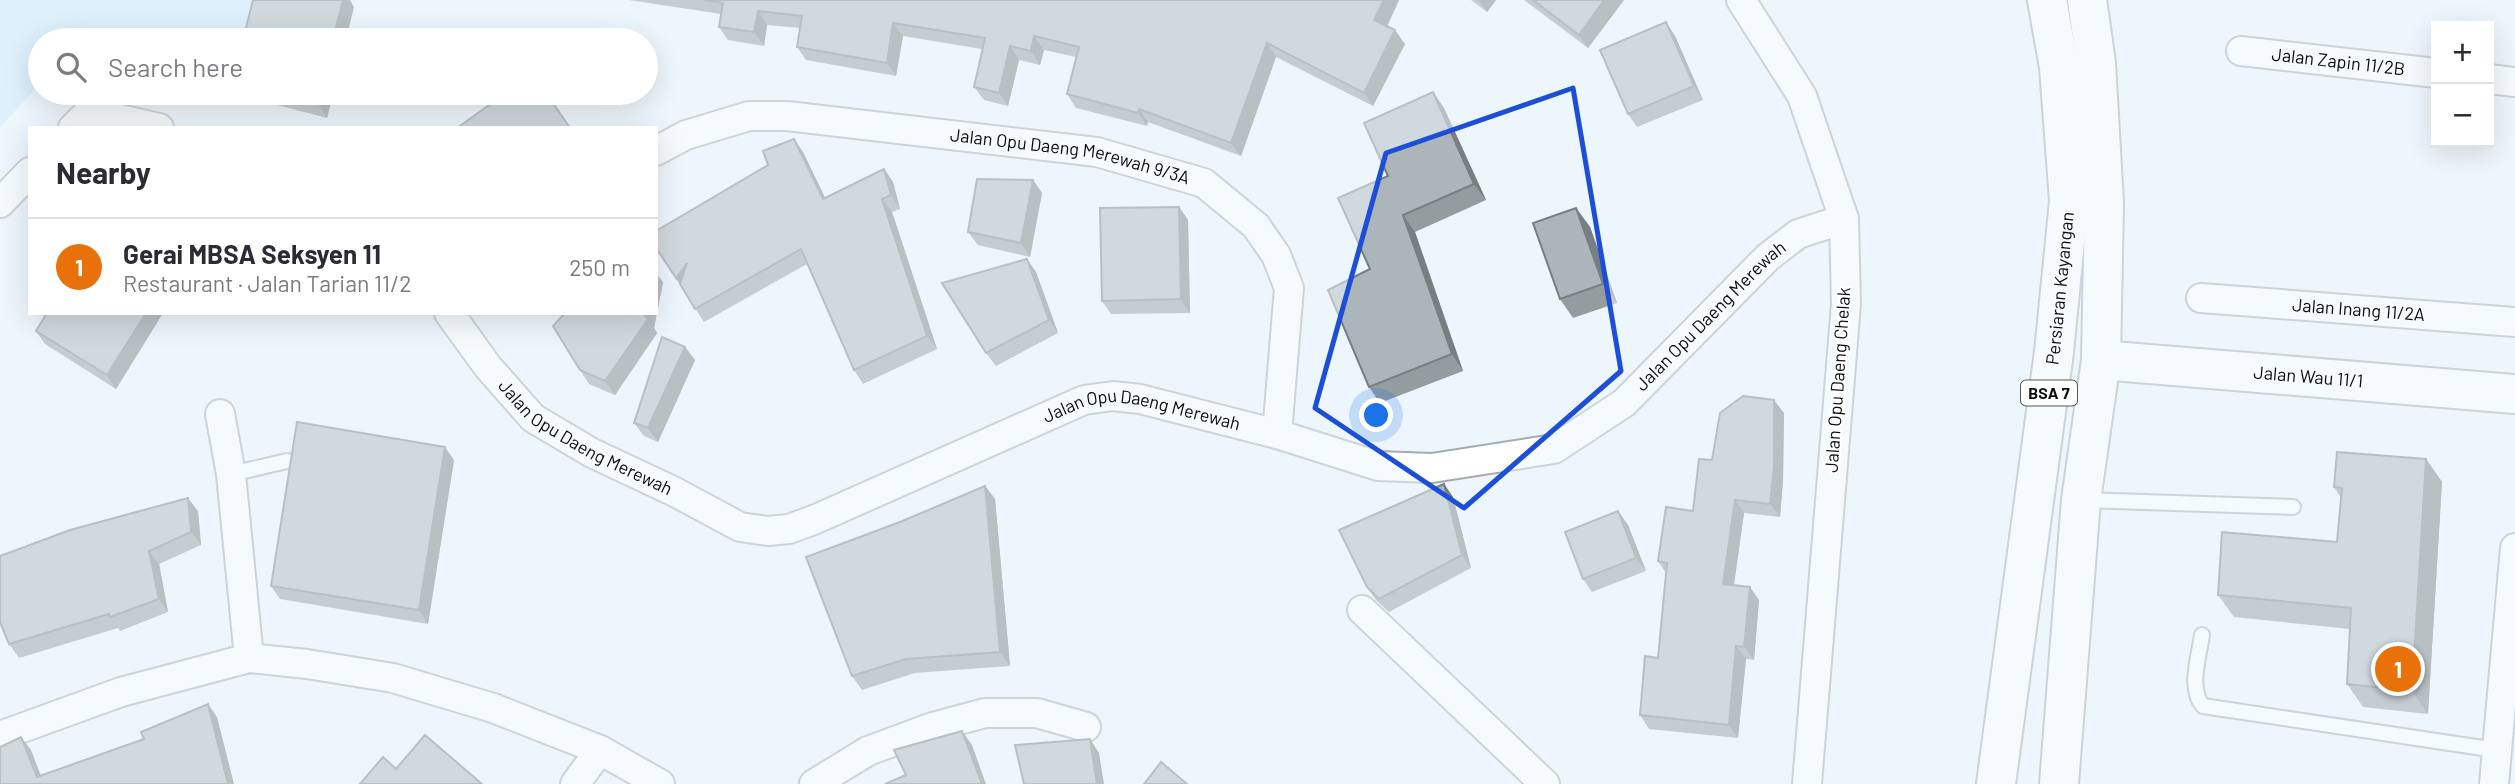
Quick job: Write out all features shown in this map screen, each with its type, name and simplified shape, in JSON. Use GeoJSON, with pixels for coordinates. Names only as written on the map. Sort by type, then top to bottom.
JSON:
{"type":"FeatureCollection","features":[{"type":"Feature","properties":{"kind":"main road","name":"Persiaran Kayangan"},"geometry":{"type":"LineString","coordinates":[[1996,784],[2054,352],[2069,201],[2059,67],[2047,0]]}},
{"type":"Feature","properties":{"kind":"main road","name":"Persiaran Kayangan"},"geometry":{"type":"LineString","coordinates":[[2058,778],[2081,500],[2101,360],[2104,203],[2096,63],[2087,0]]}},
{"type":"Feature","properties":{"kind":"main road","name":"Jalan Wau 11/1"},"geometry":{"type":"LineString","coordinates":[[2101,360],[2515,394]]}},
{"type":"Feature","properties":{"kind":"street","name":"Jalan Opu Daeng Chelak"},"geometry":{"type":"LineString","coordinates":[[1741,0],[1802,96],[1844,219],[1846,304],[1807,784]]}},
{"type":"Feature","properties":{"kind":"street","name":"Jalan Zapin 11/2B"},"geometry":{"type":"LineString","coordinates":[[2241,51],[2431,72]]}},
{"type":"Feature","properties":{"kind":"street"},"geometry":{"type":"LineString","coordinates":[[2494,80],[2515,82]]}},
{"type":"Feature","properties":{"kind":"street"},"geometry":{"type":"LineString","coordinates":[[75,126],[89,112],[150,126]]}},
{"type":"Feature","properties":{"kind":"street","name":"Jalan Opu Daeng Merewah 9/3A"},"geometry":{"type":"LineString","coordinates":[[658,150],[686,135],[750,116],[787,116],[1097,152],[1205,183],[1256,226],[1276,255],[1289,288],[1277,434]]}},
{"type":"Feature","properties":{"kind":"street"},"geometry":{"type":"LineString","coordinates":[[0,203],[28,174]]}},
{"type":"Feature","properties":{"kind":"street","name":"Jalan Opu Daeng Merewah"},"geometry":{"type":"LineString","coordinates":[[450,315],[488,367],[533,418],[592,453],[675,492],[740,527],[758,530],[789,529],[1084,400],[1113,396],[1140,399],[1277,434],[1378,466],[1432,468],[1554,449],[1624,404],[1768,257],[1798,234],[1844,219]]}},
{"type":"Feature","properties":{"kind":"street","name":"Jalan Inang 11/2A"},"geometry":{"type":"LineString","coordinates":[[2201,298],[2515,323]]}},
{"type":"Feature","properties":{"kind":"street"},"geometry":{"type":"LineString","coordinates":[[220,414],[232,474],[249,658]]}},
{"type":"Feature","properties":{"kind":"street"},"geometry":{"type":"LineString","coordinates":[[2494,784],[2515,548]]}},
{"type":"Feature","properties":{"kind":"street"},"geometry":{"type":"LineString","coordinates":[[1362,610],[1545,784]]}},
{"type":"Feature","properties":{"kind":"street"},"geometry":{"type":"LineString","coordinates":[[0,736],[121,692],[249,658],[393,678],[493,708],[600,750],[660,784]]}},
{"type":"Feature","properties":{"kind":"street"},"geometry":{"type":"LineString","coordinates":[[814,784],[868,751],[933,727],[985,713],[1037,713],[1086,727]]}},
{"type":"Feature","properties":{"kind":"street"},"geometry":{"type":"LineString","coordinates":[[575,784],[600,750]]}},
{"type":"Feature","properties":{"kind":"lane"},"geometry":{"type":"LineString","coordinates":[[232,474],[287,461]]}},
{"type":"Feature","properties":{"kind":"lane"},"geometry":{"type":"LineString","coordinates":[[2081,500],[2293,508]]}},
{"type":"Feature","properties":{"kind":"lane"},"geometry":{"type":"LineString","coordinates":[[2202,635],[2195,690],[2197,700],[2203,706],[2496,750]]}},
{"type":"Feature","properties":{"kind":"highlighted area"},"geometry":{"type":"Polygon","coordinates":[[[1573,88],[1621,371],[1464,508],[1315,408],[1386,153],[1573,88]]]}},
{"type":"Feature","properties":{"kind":"shaded area"},"geometry":{"type":"Polygon","coordinates":[[[0,0],[258,0],[251,28],[28,28],[28,97],[0,127],[0,0]]]}},
{"type":"Feature","properties":{"kind":"building"},"geometry":{"type":"Polygon","coordinates":[[[253,0],[343,0],[336,28],[246,28],[253,0]]]}},
{"type":"Feature","properties":{"kind":"building"},"geometry":{"type":"Polygon","coordinates":[[[704,0],[1384,0],[1374,20],[1395,30],[1364,93],[1267,43],[1231,143],[1139,109],[1138,113],[1067,94],[1079,47],[1034,36],[1031,51],[1010,46],[999,93],[974,87],[985,38],[893,23],[887,63],[797,47],[802,16],[758,11],[754,32],[719,27],[723,3],[704,0]]]}},
{"type":"Feature","properties":{"kind":"building"},"geometry":{"type":"Polygon","coordinates":[[[1533,0],[1604,0],[1579,35],[1533,0]]]}},
{"type":"Feature","properties":{"kind":"building"},"geometry":{"type":"Polygon","coordinates":[[[1666,22],[1694,86],[1628,114],[1600,50],[1666,22]]]}},
{"type":"Feature","properties":{"kind":"building"},"geometry":{"type":"Polygon","coordinates":[[[1433,92],[1474,184],[1403,215],[1452,354],[1369,387],[1328,290],[1370,269],[1338,198],[1388,176],[1364,123],[1433,92]]]}},
{"type":"Feature","properties":{"kind":"building"},"geometry":{"type":"Polygon","coordinates":[[[489,105],[554,105],[569,126],[460,126],[489,105]]]}},
{"type":"Feature","properties":{"kind":"building"},"geometry":{"type":"Polygon","coordinates":[[[794,139],[823,199],[884,169],[891,195],[882,199],[927,336],[854,370],[801,249],[695,309],[680,284],[687,263],[676,278],[658,251],[658,230],[768,165],[763,151],[794,139]]]}},
{"type":"Feature","properties":{"kind":"building"},"geometry":{"type":"Polygon","coordinates":[[[977,179],[1033,180],[1021,243],[968,232],[977,179]]]}},
{"type":"Feature","properties":{"kind":"building"},"geometry":{"type":"Polygon","coordinates":[[[1179,207],[1181,299],[1102,301],[1100,208],[1179,207]]]}},
{"type":"Feature","properties":{"kind":"building"},"geometry":{"type":"Polygon","coordinates":[[[1576,208],[1603,284],[1560,299],[1533,223],[1576,208]]]}},
{"type":"Feature","properties":{"kind":"building"},"geometry":{"type":"Polygon","coordinates":[[[1027,259],[1049,320],[986,353],[942,283],[1027,259]]]}},
{"type":"Feature","properties":{"kind":"building"},"geometry":{"type":"Polygon","coordinates":[[[46,315],[145,315],[107,375],[36,331],[46,315]]]}},
{"type":"Feature","properties":{"kind":"building"},"geometry":{"type":"Polygon","coordinates":[[[563,315],[645,315],[648,319],[605,381],[580,370],[553,326],[563,315]]]}},
{"type":"Feature","properties":{"kind":"building"},"geometry":{"type":"Polygon","coordinates":[[[662,337],[685,347],[648,428],[634,423],[662,337]]]}},
{"type":"Feature","properties":{"kind":"building"},"geometry":{"type":"Polygon","coordinates":[[[1743,396],[1774,400],[1774,467],[1770,504],[1735,500],[1723,584],[1750,587],[1744,647],[1736,646],[1729,725],[1640,715],[1645,656],[1658,658],[1667,563],[1658,561],[1666,507],[1693,511],[1699,459],[1712,460],[1720,413],[1743,396]]]}},
{"type":"Feature","properties":{"kind":"building"},"geometry":{"type":"Polygon","coordinates":[[[297,422],[445,447],[419,610],[271,586],[297,422]]]}},
{"type":"Feature","properties":{"kind":"building"},"geometry":{"type":"Polygon","coordinates":[[[2337,452],[2426,459],[2412,691],[2347,684],[2351,608],[2218,595],[2222,532],[2337,542],[2342,488],[2334,487],[2337,452]]]}},
{"type":"Feature","properties":{"kind":"building"},"geometry":{"type":"Polygon","coordinates":[[[1444,484],[1462,555],[1379,599],[1367,587],[1339,530],[1444,484]]]}},
{"type":"Feature","properties":{"kind":"building"},"geometry":{"type":"Polygon","coordinates":[[[985,486],[1000,652],[906,659],[852,676],[806,557],[900,522],[985,486]]]}},
{"type":"Feature","properties":{"kind":"building"},"geometry":{"type":"Polygon","coordinates":[[[188,498],[191,532],[149,551],[159,599],[110,617],[109,614],[9,644],[0,622],[0,556],[70,530],[188,498]]]}},
{"type":"Feature","properties":{"kind":"building"},"geometry":{"type":"Polygon","coordinates":[[[1618,511],[1636,558],[1583,579],[1565,532],[1618,511]]]}},
{"type":"Feature","properties":{"kind":"building"},"geometry":{"type":"Polygon","coordinates":[[[208,704],[228,784],[0,784],[0,747],[21,737],[37,777],[144,739],[141,732],[208,704]]]}},
{"type":"Feature","properties":{"kind":"building"},"geometry":{"type":"Polygon","coordinates":[[[962,731],[982,784],[885,784],[906,775],[894,750],[962,731]]]}},
{"type":"Feature","properties":{"kind":"building"},"geometry":{"type":"Polygon","coordinates":[[[425,735],[482,784],[360,784],[383,757],[396,769],[425,735]]]}},
{"type":"Feature","properties":{"kind":"building"},"geometry":{"type":"Polygon","coordinates":[[[1090,739],[1097,784],[1024,784],[1015,745],[1090,739]]]}},
{"type":"Feature","properties":{"kind":"building"},"geometry":{"type":"Polygon","coordinates":[[[1161,762],[1187,784],[1144,784],[1161,762]]]}},
{"type":"Feature","properties":{"kind":"place","name":"Gerai MBSA Seksyen 11"},"geometry":{"type":"Point","coordinates":[2398,669]}}]}
